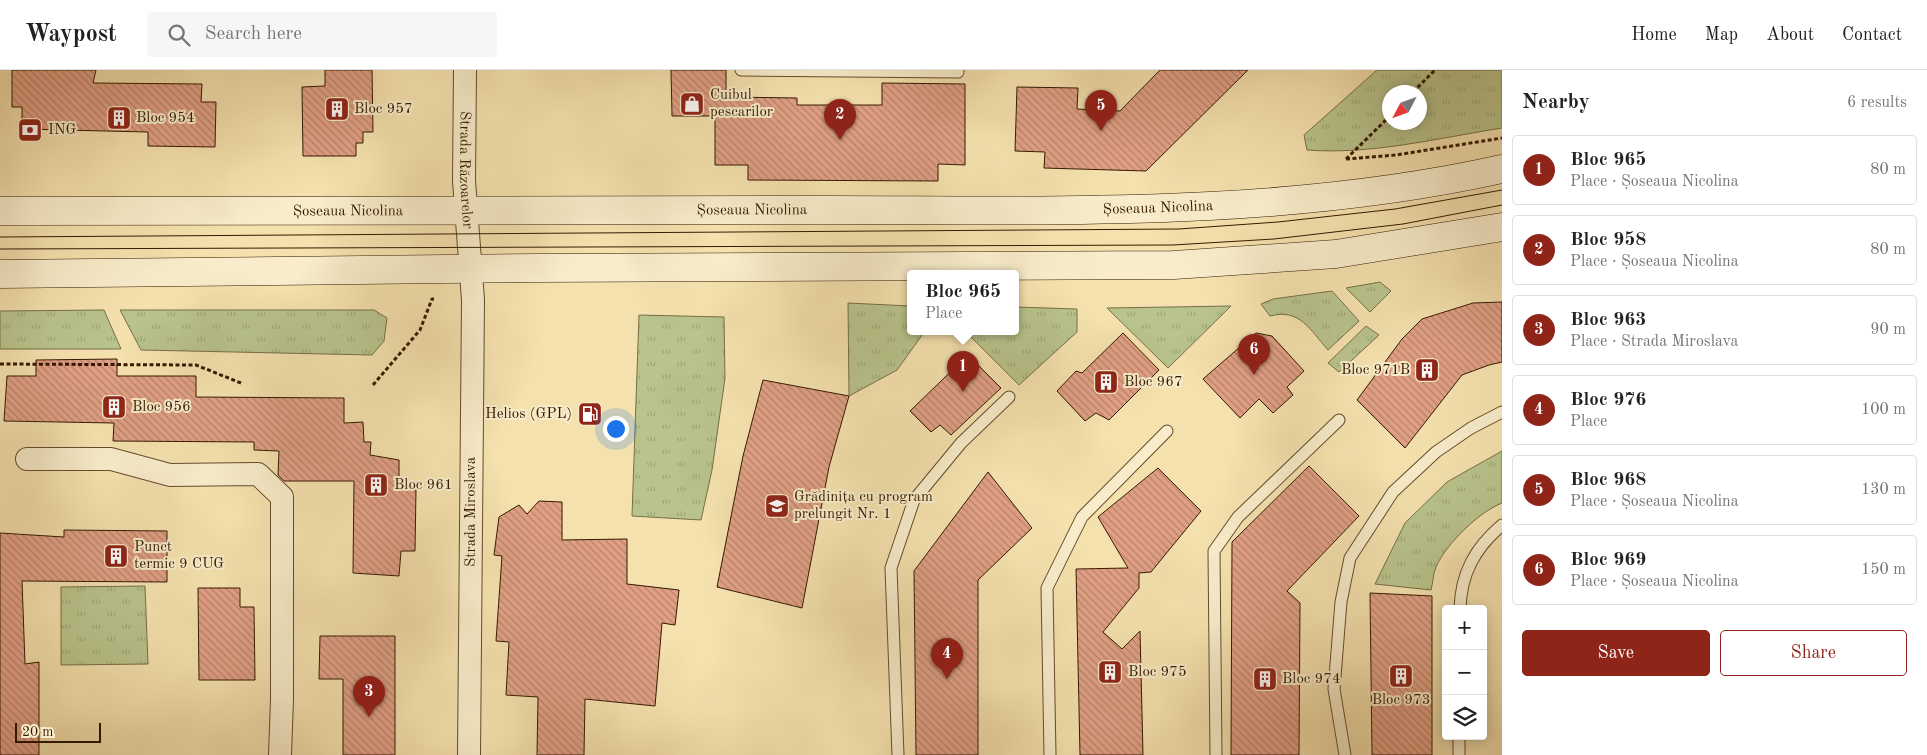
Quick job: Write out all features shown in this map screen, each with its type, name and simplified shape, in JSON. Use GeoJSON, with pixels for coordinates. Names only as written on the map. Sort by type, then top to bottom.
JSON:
{"type":"FeatureCollection","features":[{"type":"Feature","properties":{"kind":"main road","name":"Șoseaua Nicolina"},"geometry":{"type":"LineString","coordinates":[[0,211],[465,212],[1161,209],[1310,199],[1404,186],[1502,169]]}},
{"type":"Feature","properties":{"kind":"main road"},"geometry":{"type":"LineString","coordinates":[[0,274],[1174,265],[1336,254],[1502,228]]}},
{"type":"Feature","properties":{"kind":"street","name":"Strada Răzoarelor"},"geometry":{"type":"LineString","coordinates":[[465,70],[464,181],[470,269]]}},
{"type":"Feature","properties":{"kind":"street","name":"Strada Miroslava"},"geometry":{"type":"LineString","coordinates":[[469,755],[473,300],[470,269]]}},
{"type":"Feature","properties":{"kind":"street"},"geometry":{"type":"LineString","coordinates":[[27,459],[111,459],[170,475],[258,474],[282,497],[282,699],[280,755]]}},
{"type":"Feature","properties":{"kind":"lane"},"geometry":{"type":"LineString","coordinates":[[741,70],[918,72],[958,72],[958,70]]}},
{"type":"Feature","properties":{"kind":"lane"},"geometry":{"type":"LineString","coordinates":[[898,755],[892,568],[914,500],[961,443],[1009,397]]}},
{"type":"Feature","properties":{"kind":"lane"},"geometry":{"type":"LineString","coordinates":[[1346,755],[1334,689],[1341,602],[1350,558],[1393,492],[1436,452],[1470,428],[1502,412]]}},
{"type":"Feature","properties":{"kind":"lane"},"geometry":{"type":"LineString","coordinates":[[1216,755],[1214,551],[1238,517],[1339,420]]}},
{"type":"Feature","properties":{"kind":"lane"},"geometry":{"type":"LineString","coordinates":[[1050,755],[1047,588],[1082,517],[1167,432]]}},
{"type":"Feature","properties":{"kind":"lane"},"geometry":{"type":"LineString","coordinates":[[1460,605],[1460,593],[1468,566],[1486,538],[1502,526]]}},
{"type":"Feature","properties":{"kind":"lane"},"geometry":{"type":"LineString","coordinates":[[1459,740],[1459,755]]}},
{"type":"Feature","properties":{"kind":"path"},"geometry":{"type":"LineString","coordinates":[[1419,85],[1435,70]]}},
{"type":"Feature","properties":{"kind":"path"},"geometry":{"type":"LineString","coordinates":[[1382,124],[1346,159],[1396,155],[1502,138]]}},
{"type":"Feature","properties":{"kind":"path"},"geometry":{"type":"LineString","coordinates":[[373,385],[420,330],[432,299],[473,300]]}},
{"type":"Feature","properties":{"kind":"path"},"geometry":{"type":"LineString","coordinates":[[0,364],[196,365],[241,383]]}},
{"type":"Feature","properties":{"kind":"green space"},"geometry":{"type":"Polygon","coordinates":[[[1377,70],[1502,70],[1502,128],[1380,148],[1331,151],[1307,150],[1304,135],[1377,70]]]}},
{"type":"Feature","properties":{"kind":"green space"},"geometry":{"type":"Polygon","coordinates":[[[1380,282],[1391,291],[1370,312],[1346,288],[1380,282]]]}},
{"type":"Feature","properties":{"kind":"green space"},"geometry":{"type":"Polygon","coordinates":[[[1332,291],[1359,321],[1328,350],[1304,322],[1289,315],[1270,316],[1261,304],[1273,299],[1332,291]]]}},
{"type":"Feature","properties":{"kind":"green space"},"geometry":{"type":"Polygon","coordinates":[[[848,303],[907,306],[907,335],[922,335],[897,370],[849,396],[848,303]]]}},
{"type":"Feature","properties":{"kind":"green space"},"geometry":{"type":"Polygon","coordinates":[[[1231,306],[1168,368],[1107,308],[1231,306]]]}},
{"type":"Feature","properties":{"kind":"green space"},"geometry":{"type":"Polygon","coordinates":[[[1019,307],[1077,309],[1077,332],[1019,385],[969,335],[1019,335],[1019,307]]]}},
{"type":"Feature","properties":{"kind":"green space"},"geometry":{"type":"Polygon","coordinates":[[[104,310],[121,349],[0,349],[0,311],[104,310]]]}},
{"type":"Feature","properties":{"kind":"green space"},"geometry":{"type":"Polygon","coordinates":[[[120,310],[374,310],[387,318],[384,341],[372,355],[141,350],[120,310]]]}},
{"type":"Feature","properties":{"kind":"green space"},"geometry":{"type":"Polygon","coordinates":[[[639,315],[724,317],[725,378],[712,470],[701,520],[632,516],[639,315]]]}},
{"type":"Feature","properties":{"kind":"green space"},"geometry":{"type":"Polygon","coordinates":[[[1366,326],[1379,335],[1339,372],[1328,363],[1366,326]]]}},
{"type":"Feature","properties":{"kind":"green space"},"geometry":{"type":"Polygon","coordinates":[[[1502,451],[1502,503],[1483,514],[1455,539],[1436,567],[1431,590],[1375,584],[1405,523],[1447,482],[1502,451]]]}},
{"type":"Feature","properties":{"kind":"green space"},"geometry":{"type":"Polygon","coordinates":[[[145,586],[148,664],[61,665],[61,587],[145,586]]]}},
{"type":"Feature","properties":{"kind":"building","name":"Bloc 954"},"geometry":{"type":"Polygon","coordinates":[[[12,70],[96,70],[93,83],[202,84],[201,102],[216,102],[215,147],[148,146],[148,132],[22,129],[22,107],[12,107],[12,70]]]}},
{"type":"Feature","properties":{"kind":"building","name":"Bloc 957"},"geometry":{"type":"Polygon","coordinates":[[[325,70],[372,70],[373,132],[363,132],[363,143],[356,143],[356,156],[303,156],[302,87],[325,86],[325,70]]]}},
{"type":"Feature","properties":{"kind":"building"},"geometry":{"type":"Polygon","coordinates":[[[671,70],[726,70],[726,97],[797,98],[797,105],[882,105],[882,83],[965,84],[965,165],[938,164],[938,181],[748,180],[748,165],[715,165],[715,116],[672,116],[671,70]]]}},
{"type":"Feature","properties":{"kind":"building"},"geometry":{"type":"Polygon","coordinates":[[[1160,70],[1248,70],[1146,171],[1044,168],[1045,152],[1015,151],[1017,87],[1078,88],[1077,109],[1120,111],[1160,70]]]}},
{"type":"Feature","properties":{"kind":"building","name":"Bloc 971B"},"geometry":{"type":"Polygon","coordinates":[[[1502,302],[1502,362],[1462,375],[1405,448],[1357,400],[1402,339],[1422,319],[1473,303],[1502,302]]]}},
{"type":"Feature","properties":{"kind":"building","name":"Bloc 967"},"geometry":{"type":"Polygon","coordinates":[[[1123,333],[1159,370],[1109,420],[1096,413],[1085,421],[1057,391],[1076,371],[1082,373],[1123,333]]]}},
{"type":"Feature","properties":{"kind":"building"},"geometry":{"type":"Polygon","coordinates":[[[1256,333],[1272,336],[1304,371],[1287,387],[1293,395],[1273,413],[1259,399],[1240,418],[1203,379],[1256,333]]]}},
{"type":"Feature","properties":{"kind":"building"},"geometry":{"type":"Polygon","coordinates":[[[968,355],[1001,388],[951,435],[940,425],[931,432],[910,411],[968,355]]]}},
{"type":"Feature","properties":{"kind":"building"},"geometry":{"type":"Polygon","coordinates":[[[117,359],[117,376],[196,376],[196,397],[344,398],[344,423],[363,422],[364,442],[371,442],[370,455],[399,460],[399,489],[416,490],[415,551],[401,551],[399,576],[353,573],[354,481],[284,481],[278,475],[279,451],[254,450],[254,442],[113,441],[114,423],[4,421],[7,376],[36,376],[36,360],[117,359]]]}},
{"type":"Feature","properties":{"kind":"building"},"geometry":{"type":"Polygon","coordinates":[[[763,380],[849,396],[829,467],[802,608],[717,587],[743,456],[763,380]]]}},
{"type":"Feature","properties":{"kind":"building","name":"Bloc 974"},"geometry":{"type":"Polygon","coordinates":[[[1309,466],[1359,516],[1287,591],[1300,603],[1299,755],[1231,755],[1232,542],[1309,466]]]}},
{"type":"Feature","properties":{"kind":"building","name":"Bloc 975"},"geometry":{"type":"Polygon","coordinates":[[[1158,468],[1201,511],[1151,572],[1139,573],[1139,588],[1103,632],[1122,649],[1140,631],[1143,755],[1080,755],[1076,569],[1128,568],[1098,517],[1158,468]]]}},
{"type":"Feature","properties":{"kind":"building"},"geometry":{"type":"Polygon","coordinates":[[[988,472],[1032,528],[978,580],[978,755],[916,755],[914,571],[988,472]]]}},
{"type":"Feature","properties":{"kind":"building"},"geometry":{"type":"Polygon","coordinates":[[[539,501],[562,502],[562,540],[627,539],[627,584],[679,590],[675,625],[662,623],[655,706],[585,699],[584,755],[537,755],[538,697],[506,695],[509,642],[496,641],[502,556],[494,555],[499,517],[519,505],[527,514],[539,501]]]}},
{"type":"Feature","properties":{"kind":"building"},"geometry":{"type":"Polygon","coordinates":[[[64,530],[167,531],[167,582],[22,581],[25,664],[39,662],[39,755],[0,755],[0,533],[64,537],[64,530]]]}},
{"type":"Feature","properties":{"kind":"building"},"geometry":{"type":"Polygon","coordinates":[[[198,588],[240,588],[240,607],[254,607],[255,680],[199,680],[198,588]]]}},
{"type":"Feature","properties":{"kind":"building","name":"Bloc 973"},"geometry":{"type":"Polygon","coordinates":[[[1370,593],[1432,596],[1432,755],[1372,755],[1370,593]]]}},
{"type":"Feature","properties":{"kind":"building"},"geometry":{"type":"Polygon","coordinates":[[[320,636],[395,636],[395,755],[343,755],[343,679],[319,679],[320,636]]]}},
{"type":"Feature","properties":{"kind":"tram line"},"geometry":{"type":"LineString","coordinates":[[0,237],[1179,229],[1278,222],[1395,209],[1502,190]]}},
{"type":"Feature","properties":{"kind":"tram line"},"geometry":{"type":"LineString","coordinates":[[0,249],[1173,245],[1274,239],[1403,224],[1502,205]]}},
{"type":"Feature","properties":{"kind":"place","name":"Cuibul pescarilor"},"geometry":{"type":"Point","coordinates":[692,104]}},
{"type":"Feature","properties":{"kind":"place","name":"Bloc 957"},"geometry":{"type":"Point","coordinates":[337,109]}},
{"type":"Feature","properties":{"kind":"place","name":"Bloc 954"},"geometry":{"type":"Point","coordinates":[119,118]}},
{"type":"Feature","properties":{"kind":"place","name":"ING"},"geometry":{"type":"Point","coordinates":[30,130]}},
{"type":"Feature","properties":{"kind":"place","name":"Bloc 968"},"geometry":{"type":"Point","coordinates":[1101,131]}},
{"type":"Feature","properties":{"kind":"place","name":"Bloc 958"},"geometry":{"type":"Point","coordinates":[840,140]}},
{"type":"Feature","properties":{"kind":"place","name":"Bloc 971B"},"geometry":{"type":"Point","coordinates":[1427,370]}},
{"type":"Feature","properties":{"kind":"place","name":"Bloc 969"},"geometry":{"type":"Point","coordinates":[1254,375]}},
{"type":"Feature","properties":{"kind":"place","name":"Bloc 967"},"geometry":{"type":"Point","coordinates":[1106,382]}},
{"type":"Feature","properties":{"kind":"place","name":"Bloc 965"},"geometry":{"type":"Point","coordinates":[963,392]}},
{"type":"Feature","properties":{"kind":"place","name":"Bloc 956"},"geometry":{"type":"Point","coordinates":[114,407]}},
{"type":"Feature","properties":{"kind":"place","name":"Helios (GPL)"},"geometry":{"type":"Point","coordinates":[590,414]}},
{"type":"Feature","properties":{"kind":"place","name":"Bloc 961"},"geometry":{"type":"Point","coordinates":[376,485]}},
{"type":"Feature","properties":{"kind":"place","name":"Grădinița cu program prelungit Nr. 1"},"geometry":{"type":"Point","coordinates":[777,506]}},
{"type":"Feature","properties":{"kind":"place","name":"Punct termic 9 CUG"},"geometry":{"type":"Point","coordinates":[116,556]}},
{"type":"Feature","properties":{"kind":"place","name":"Bloc 975"},"geometry":{"type":"Point","coordinates":[1110,672]}},
{"type":"Feature","properties":{"kind":"place","name":"Bloc 973"},"geometry":{"type":"Point","coordinates":[1401,676]}},
{"type":"Feature","properties":{"kind":"place","name":"Bloc 976"},"geometry":{"type":"Point","coordinates":[947,679]}},
{"type":"Feature","properties":{"kind":"place","name":"Bloc 974"},"geometry":{"type":"Point","coordinates":[1265,679]}},
{"type":"Feature","properties":{"kind":"place","name":"Bloc 963"},"geometry":{"type":"Point","coordinates":[369,717]}}]}
